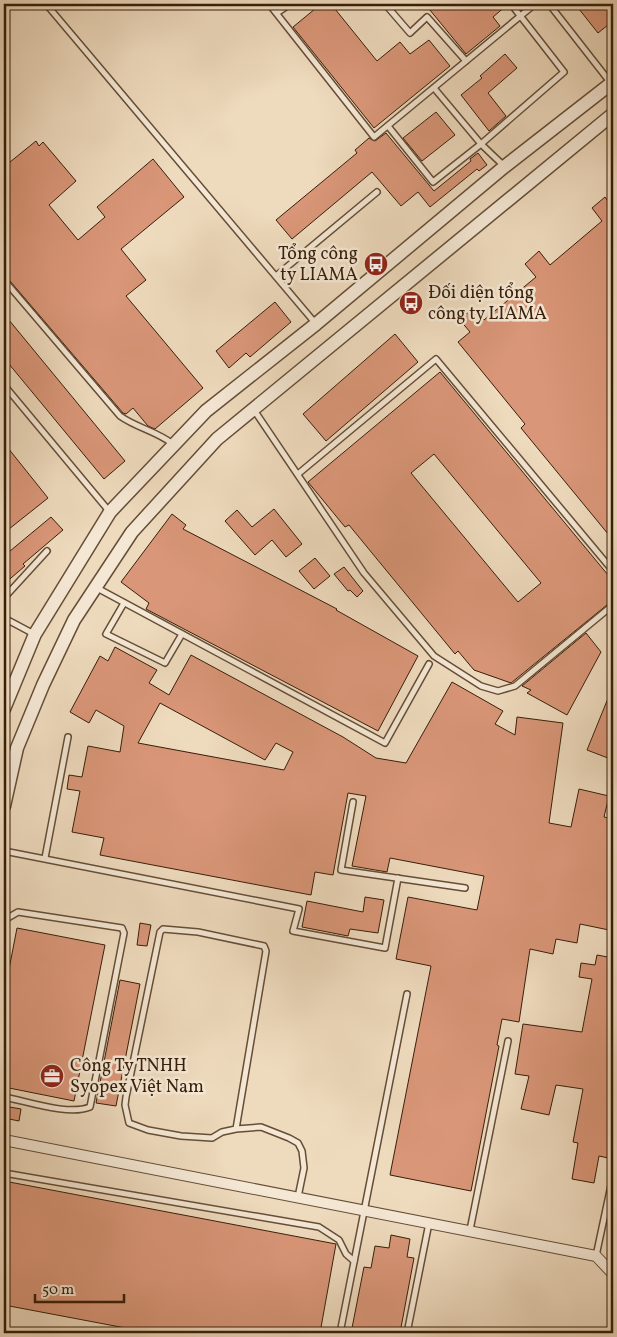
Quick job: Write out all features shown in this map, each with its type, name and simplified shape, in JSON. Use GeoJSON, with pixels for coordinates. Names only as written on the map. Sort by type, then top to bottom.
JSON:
{"type":"FeatureCollection","features":[{"type":"Feature","properties":{"kind":"street"},"geometry":{"type":"LineString","coordinates":[[4,709],[35,634],[110,512],[206,411],[316,324],[504,167],[613,84]]}},
{"type":"Feature","properties":{"kind":"street"},"geometry":{"type":"LineString","coordinates":[[4,806],[17,748],[42,685],[74,620],[97,588],[132,532],[217,440],[613,114]]}},
{"type":"Feature","properties":{"kind":"street"},"geometry":{"type":"LineString","coordinates":[[4,1140],[596,1256],[613,1274]]}},
{"type":"Feature","properties":{"kind":"lane"},"geometry":{"type":"LineString","coordinates":[[46,4],[316,324]]}},
{"type":"Feature","properties":{"kind":"lane"},"geometry":{"type":"LineString","coordinates":[[269,4],[374,137],[535,4]]}},
{"type":"Feature","properties":{"kind":"lane"},"geometry":{"type":"LineString","coordinates":[[277,13],[290,4]]}},
{"type":"Feature","properties":{"kind":"lane"},"geometry":{"type":"LineString","coordinates":[[385,4],[410,33],[427,17],[466,61]]}},
{"type":"Feature","properties":{"kind":"lane"},"geometry":{"type":"LineString","coordinates":[[388,126],[433,182],[481,144],[564,72],[511,4]]}},
{"type":"Feature","properties":{"kind":"lane"},"geometry":{"type":"LineString","coordinates":[[549,4],[613,84]]}},
{"type":"Feature","properties":{"kind":"lane"},"geometry":{"type":"LineString","coordinates":[[434,88],[481,144],[504,167]]}},
{"type":"Feature","properties":{"kind":"lane"},"geometry":{"type":"LineString","coordinates":[[276,276],[377,192]]}},
{"type":"Feature","properties":{"kind":"lane"},"geometry":{"type":"LineString","coordinates":[[4,280],[120,416],[138,427],[160,434],[174,445]]}},
{"type":"Feature","properties":{"kind":"lane"},"geometry":{"type":"LineString","coordinates":[[298,474],[436,359],[613,571]]}},
{"type":"Feature","properties":{"kind":"lane"},"geometry":{"type":"LineString","coordinates":[[4,385],[110,512]]}},
{"type":"Feature","properties":{"kind":"lane"},"geometry":{"type":"LineString","coordinates":[[254,409],[364,573],[434,656],[481,686],[498,691],[515,686],[613,605]]}},
{"type":"Feature","properties":{"kind":"lane"},"geometry":{"type":"LineString","coordinates":[[4,598],[47,550]]}},
{"type":"Feature","properties":{"kind":"lane"},"geometry":{"type":"LineString","coordinates":[[97,588],[385,743],[429,664]]}},
{"type":"Feature","properties":{"kind":"lane"},"geometry":{"type":"LineString","coordinates":[[124,603],[106,634],[165,663],[182,634]]}},
{"type":"Feature","properties":{"kind":"lane"},"geometry":{"type":"LineString","coordinates":[[4,618],[35,634]]}},
{"type":"Feature","properties":{"kind":"lane"},"geometry":{"type":"LineString","coordinates":[[44,858],[68,738]]}},
{"type":"Feature","properties":{"kind":"lane"},"geometry":{"type":"LineString","coordinates":[[353,802],[341,870],[465,888]]}},
{"type":"Feature","properties":{"kind":"lane"},"geometry":{"type":"LineString","coordinates":[[4,851],[299,909],[293,931],[385,948],[398,878]]}},
{"type":"Feature","properties":{"kind":"lane"},"geometry":{"type":"LineString","coordinates":[[4,929],[6,919],[18,912],[122,928],[124,933],[90,1107],[81,1110],[68,1110],[4,1096]]}},
{"type":"Feature","properties":{"kind":"lane"},"geometry":{"type":"LineString","coordinates":[[236,1128],[266,951],[264,946],[205,933],[163,929],[160,932],[126,1097],[125,1105],[130,1123],[136,1127],[163,1134],[212,1138],[222,1132],[236,1128],[261,1127],[298,1143],[302,1151],[304,1168],[298,1197]]}},
{"type":"Feature","properties":{"kind":"lane"},"geometry":{"type":"LineString","coordinates":[[340,1333],[407,994]]}},
{"type":"Feature","properties":{"kind":"lane"},"geometry":{"type":"LineString","coordinates":[[470,1230],[508,1041]]}},
{"type":"Feature","properties":{"kind":"lane"},"geometry":{"type":"LineString","coordinates":[[4,1173],[318,1228],[339,1240],[346,1254],[354,1261]]}},
{"type":"Feature","properties":{"kind":"lane"},"geometry":{"type":"LineString","coordinates":[[596,1256],[613,1176]]}},
{"type":"Feature","properties":{"kind":"lane"},"geometry":{"type":"LineString","coordinates":[[407,1333],[429,1222]]}},
{"type":"Feature","properties":{"kind":"building"},"geometry":{"type":"Polygon","coordinates":[[[321,4],[331,4],[377,61],[400,42],[410,54],[429,40],[450,66],[374,128],[293,27],[321,4]]]}},
{"type":"Feature","properties":{"kind":"building"},"geometry":{"type":"Polygon","coordinates":[[[425,4],[507,5],[493,17],[500,26],[466,54],[425,4]]]}},
{"type":"Feature","properties":{"kind":"building"},"geometry":{"type":"Polygon","coordinates":[[[575,4],[603,4],[613,17],[613,21],[598,33],[575,4]]]}},
{"type":"Feature","properties":{"kind":"building"},"geometry":{"type":"Polygon","coordinates":[[[505,54],[517,68],[488,93],[506,116],[489,131],[461,95],[482,78],[480,76],[505,54]]]}},
{"type":"Feature","properties":{"kind":"building"},"geometry":{"type":"Polygon","coordinates":[[[436,112],[455,135],[422,161],[403,138],[436,112]]]}},
{"type":"Feature","properties":{"kind":"building"},"geometry":{"type":"Polygon","coordinates":[[[386,133],[434,191],[478,153],[487,165],[479,171],[477,169],[430,207],[418,192],[401,206],[372,172],[292,239],[276,220],[357,153],[355,150],[369,138],[375,141],[386,133]]]}},
{"type":"Feature","properties":{"kind":"building"},"geometry":{"type":"Polygon","coordinates":[[[36,141],[39,146],[43,142],[76,181],[49,205],[78,240],[105,217],[97,207],[153,159],[184,197],[121,249],[146,280],[126,296],[203,388],[155,429],[148,426],[133,408],[126,414],[123,413],[4,274],[4,153],[10,162],[36,141]]]}},
{"type":"Feature","properties":{"kind":"building"},"geometry":{"type":"Polygon","coordinates":[[[605,197],[613,208],[613,540],[521,428],[525,424],[458,342],[470,332],[459,319],[474,308],[484,320],[536,277],[525,264],[539,251],[550,265],[602,221],[592,208],[605,197]]]}},
{"type":"Feature","properties":{"kind":"building"},"geometry":{"type":"Polygon","coordinates":[[[275,302],[291,322],[250,357],[246,353],[229,368],[216,351],[275,302]]]}},
{"type":"Feature","properties":{"kind":"building"},"geometry":{"type":"Polygon","coordinates":[[[4,314],[125,461],[104,479],[4,358],[4,314]]]}},
{"type":"Feature","properties":{"kind":"building"},"geometry":{"type":"Polygon","coordinates":[[[395,334],[418,362],[326,441],[303,414],[395,334]]]}},
{"type":"Feature","properties":{"kind":"building"},"geometry":{"type":"Polygon","coordinates":[[[440,372],[613,581],[613,600],[511,683],[474,670],[458,651],[455,654],[349,525],[345,527],[308,482],[440,372]],[[434,454],[411,473],[518,602],[541,583],[434,454]]]}},
{"type":"Feature","properties":{"kind":"building"},"geometry":{"type":"Polygon","coordinates":[[[4,443],[48,498],[4,533],[4,443]]]}},
{"type":"Feature","properties":{"kind":"building"},"geometry":{"type":"Polygon","coordinates":[[[274,509],[302,544],[286,557],[272,540],[255,555],[225,521],[237,510],[252,527],[274,509]]]}},
{"type":"Feature","properties":{"kind":"building"},"geometry":{"type":"Polygon","coordinates":[[[172,514],[186,525],[183,529],[337,609],[418,656],[378,731],[146,609],[149,603],[121,582],[172,514]]]}},
{"type":"Feature","properties":{"kind":"building"},"geometry":{"type":"Polygon","coordinates":[[[51,517],[63,530],[23,564],[25,566],[4,584],[4,556],[51,517]]]}},
{"type":"Feature","properties":{"kind":"building"},"geometry":{"type":"Polygon","coordinates":[[[315,558],[330,576],[314,589],[299,571],[315,558]]]}},
{"type":"Feature","properties":{"kind":"building"},"geometry":{"type":"Polygon","coordinates":[[[344,567],[363,591],[357,597],[350,590],[348,591],[334,574],[344,567]]]}},
{"type":"Feature","properties":{"kind":"building"},"geometry":{"type":"Polygon","coordinates":[[[586,633],[601,652],[567,715],[527,693],[531,690],[522,686],[586,633]]]}},
{"type":"Feature","properties":{"kind":"building"},"geometry":{"type":"Polygon","coordinates":[[[115,647],[157,670],[149,683],[169,695],[191,655],[343,737],[376,758],[406,763],[452,682],[503,711],[495,724],[515,735],[517,717],[563,723],[549,823],[571,827],[579,789],[609,796],[604,817],[613,819],[613,909],[609,930],[580,924],[577,943],[556,939],[553,954],[530,949],[519,1022],[502,1019],[497,1045],[499,1046],[471,1191],[390,1175],[431,966],[396,959],[408,897],[477,910],[484,876],[390,858],[387,872],[352,866],[366,796],[348,793],[333,875],[315,872],[311,895],[100,855],[104,838],[72,832],[80,791],[67,789],[69,775],[82,777],[88,746],[120,752],[124,726],[96,710],[89,723],[70,712],[100,656],[108,661],[115,647]],[[160,703],[138,743],[284,770],[293,752],[276,743],[265,760],[160,703]]]}},
{"type":"Feature","properties":{"kind":"building"},"geometry":{"type":"Polygon","coordinates":[[[613,686],[613,760],[587,750],[613,686]]]}},
{"type":"Feature","properties":{"kind":"building"},"geometry":{"type":"Polygon","coordinates":[[[365,897],[384,900],[378,933],[350,929],[348,936],[302,927],[307,901],[363,912],[365,897]]]}},
{"type":"Feature","properties":{"kind":"building"},"geometry":{"type":"Polygon","coordinates":[[[140,923],[151,925],[147,946],[137,945],[140,923]]]}},
{"type":"Feature","properties":{"kind":"building"},"geometry":{"type":"Polygon","coordinates":[[[17,928],[105,945],[74,1101],[4,1087],[4,995],[17,928]]]}},
{"type":"Feature","properties":{"kind":"building"},"geometry":{"type":"Polygon","coordinates":[[[597,955],[613,958],[613,1159],[599,1156],[594,1183],[572,1179],[578,1143],[573,1142],[583,1089],[556,1085],[549,1115],[521,1109],[529,1076],[515,1074],[523,1024],[582,1032],[592,979],[579,977],[581,963],[595,965],[597,955]]]}},
{"type":"Feature","properties":{"kind":"building"},"geometry":{"type":"Polygon","coordinates":[[[120,980],[140,984],[116,1106],[96,1103],[120,980]]]}},
{"type":"Feature","properties":{"kind":"building"},"geometry":{"type":"Polygon","coordinates":[[[4,1106],[21,1109],[19,1121],[4,1118],[4,1106]]]}},
{"type":"Feature","properties":{"kind":"building"},"geometry":{"type":"Polygon","coordinates":[[[4,1181],[336,1244],[320,1333],[152,1333],[4,1305],[4,1181]]]}},
{"type":"Feature","properties":{"kind":"building"},"geometry":{"type":"Polygon","coordinates":[[[391,1235],[410,1239],[407,1257],[414,1258],[400,1333],[351,1333],[364,1267],[371,1268],[375,1246],[389,1248],[391,1235]]]}},
{"type":"Feature","properties":{"kind":"place","name":"Tổng công ty LIAMA"},"geometry":{"type":"Point","coordinates":[376,264]}},
{"type":"Feature","properties":{"kind":"place","name":"Đối diện tổng công ty LIAMA"},"geometry":{"type":"Point","coordinates":[411,303]}},
{"type":"Feature","properties":{"kind":"place","name":"Công Ty TNHH Syopex Việt Nam"},"geometry":{"type":"Point","coordinates":[52,1076]}}]}
